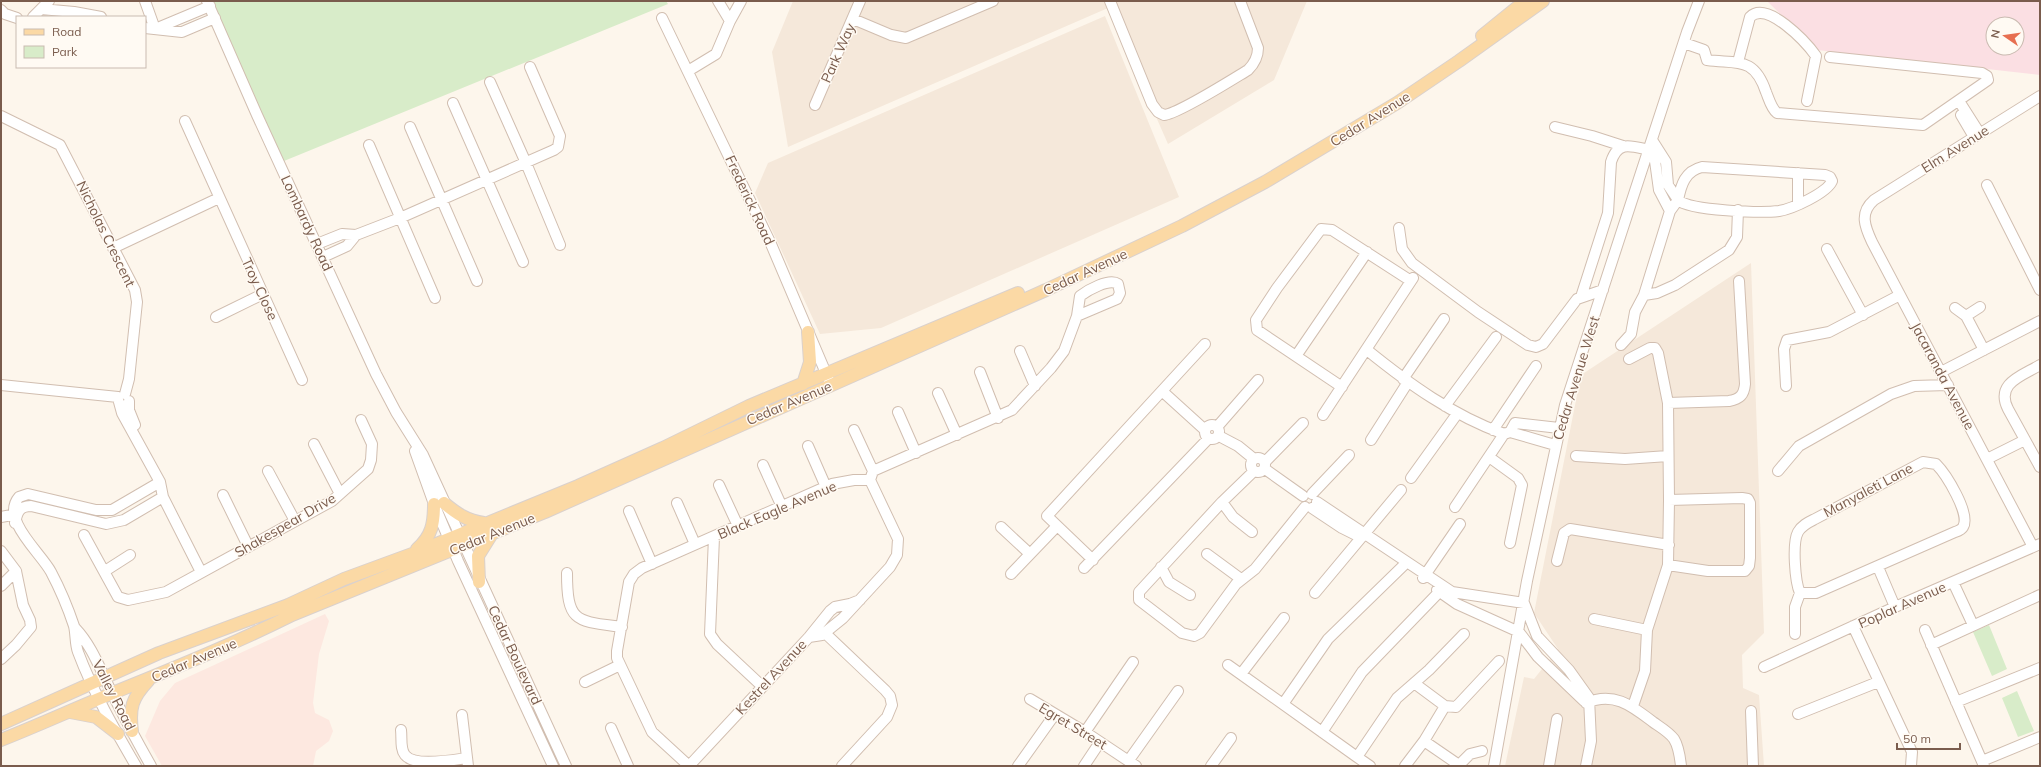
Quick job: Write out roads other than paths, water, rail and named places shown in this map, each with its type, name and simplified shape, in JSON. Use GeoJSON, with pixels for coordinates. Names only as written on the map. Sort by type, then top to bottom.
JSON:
{"type":"FeatureCollection","features":[{"type":"Feature","properties":{"kind":"main road","name":"Cedar Avenue"},"geometry":{"type":"LineString","coordinates":[[490,527],[545,512],[829,380],[965,314],[1086,266],[1178,222],[1368,115],[1468,47],[1525,1]]}},
{"type":"Feature","properties":{"kind":"main road","name":"Cedar Avenue"},"geometry":{"type":"LineString","coordinates":[[1,724],[160,653],[288,605],[344,579],[412,554],[456,541],[490,527],[630,464],[749,406],[803,384],[829,380],[1111,260],[1182,226],[1265,182],[1397,103],[1543,1]]}},
{"type":"Feature","properties":{"kind":"main road"},"geometry":{"type":"LineString","coordinates":[[803,384],[810,362],[808,332]]}},
{"type":"Feature","properties":{"kind":"main road"},"geometry":{"type":"LineString","coordinates":[[412,554],[425,542],[432,529],[439,503],[469,520],[490,527],[478,556],[480,582]]}},
{"type":"Feature","properties":{"kind":"main road","name":"Cedar Avenue"},"geometry":{"type":"LineString","coordinates":[[1,740],[258,632],[292,615],[397,574],[456,541]]}},
{"type":"Feature","properties":{"kind":"main road"},"geometry":{"type":"LineString","coordinates":[[132,731],[130,714],[134,699],[150,678]]}},
{"type":"Feature","properties":{"kind":"main road"},"geometry":{"type":"LineString","coordinates":[[70,712],[96,717],[118,734]]}},
{"type":"Feature","properties":{"kind":"street"},"geometry":{"type":"LineString","coordinates":[[34,16],[50,1]]}},
{"type":"Feature","properties":{"kind":"street"},"geometry":{"type":"LineString","coordinates":[[145,1],[150,29]]}},
{"type":"Feature","properties":{"kind":"street"},"geometry":{"type":"LineString","coordinates":[[718,1],[730,21]]}},
{"type":"Feature","properties":{"kind":"street"},"geometry":{"type":"LineString","coordinates":[[688,71],[716,54],[730,21],[741,1]]}},
{"type":"Feature","properties":{"kind":"street","name":"Park Way"},"geometry":{"type":"LineString","coordinates":[[814,105],[860,1]]}},
{"type":"Feature","properties":{"kind":"street"},"geometry":{"type":"LineString","coordinates":[[853,19],[895,36],[906,38],[992,1]]}},
{"type":"Feature","properties":{"kind":"street"},"geometry":{"type":"LineString","coordinates":[[1110,1],[1152,104],[1158,112],[1164,115],[1172,113],[1201,97],[1248,70],[1253,65],[1258,53],[1258,48],[1240,1]]}},
{"type":"Feature","properties":{"kind":"street","name":"Cedar Avenue West"},"geometry":{"type":"LineString","coordinates":[[1494,766],[1555,445],[1572,379],[1699,1]]}},
{"type":"Feature","properties":{"kind":"street"},"geometry":{"type":"LineString","coordinates":[[150,29],[208,3]]}},
{"type":"Feature","properties":{"kind":"street","name":"Lombardy Road"},"geometry":{"type":"LineString","coordinates":[[208,3],[257,115],[376,374],[413,441],[420,467],[439,503],[456,541]]}},
{"type":"Feature","properties":{"kind":"street"},"geometry":{"type":"LineString","coordinates":[[1,10],[5,14],[16,18]]}},
{"type":"Feature","properties":{"kind":"street"},"geometry":{"type":"LineString","coordinates":[[41,10],[74,12],[96,16]]}},
{"type":"Feature","properties":{"kind":"street"},"geometry":{"type":"LineString","coordinates":[[1738,62],[1750,17],[1754,13],[1759,12],[1772,15],[1782,22],[1816,56],[1807,101]]}},
{"type":"Feature","properties":{"kind":"street"},"geometry":{"type":"LineString","coordinates":[[150,29],[182,32],[215,18]]}},
{"type":"Feature","properties":{"kind":"street","name":"Frederick Road"},"geometry":{"type":"LineString","coordinates":[[662,18],[770,244],[829,380]]}},
{"type":"Feature","properties":{"kind":"street"},"geometry":{"type":"LineString","coordinates":[[1684,43],[1704,50],[1707,60],[1738,62],[1750,65],[1763,83],[1773,110],[1777,113],[1923,125],[1986,83],[1988,80],[1987,76],[1982,73],[1830,57]]}},
{"type":"Feature","properties":{"kind":"street"},"geometry":{"type":"LineString","coordinates":[[317,244],[342,234],[356,234],[400,218],[554,150],[558,146],[560,136],[530,67]]}},
{"type":"Feature","properties":{"kind":"street"},"geometry":{"type":"LineString","coordinates":[[490,82],[560,245]]}},
{"type":"Feature","properties":{"kind":"street","name":"Elm Avenue"},"geometry":{"type":"LineString","coordinates":[[1871,203],[2040,96]]}},
{"type":"Feature","properties":{"kind":"street"},"geometry":{"type":"LineString","coordinates":[[453,103],[523,262]]}},
{"type":"Feature","properties":{"kind":"street"},"geometry":{"type":"LineString","coordinates":[[1957,103],[1977,136]]}},
{"type":"Feature","properties":{"kind":"street","name":"Nicholas Crescent"},"geometry":{"type":"LineString","coordinates":[[1,116],[60,145],[135,290],[136,298],[129,379],[123,399]]}},
{"type":"Feature","properties":{"kind":"street","name":"Troy Close"},"geometry":{"type":"LineString","coordinates":[[185,121],[302,380]]}},
{"type":"Feature","properties":{"kind":"street"},"geometry":{"type":"LineString","coordinates":[[410,127],[477,281]]}},
{"type":"Feature","properties":{"kind":"street"},"geometry":{"type":"LineString","coordinates":[[1555,127],[1624,146],[1649,150],[1655,161],[1659,190],[1670,211]]}},
{"type":"Feature","properties":{"kind":"street"},"geometry":{"type":"LineString","coordinates":[[1621,346],[1632,334],[1635,312],[1644,295],[1670,211],[1678,200],[1685,178],[1693,170],[1702,167],[1825,175],[1830,177],[1832,181],[1829,186],[1816,195],[1780,211],[1697,208],[1687,206],[1678,200],[1668,184],[1666,162],[1652,140]]}},
{"type":"Feature","properties":{"kind":"street"},"geometry":{"type":"LineString","coordinates":[[369,146],[435,298]]}},
{"type":"Feature","properties":{"kind":"street"},"geometry":{"type":"LineString","coordinates":[[1581,297],[1608,213],[1611,162],[1616,151],[1624,146]]}},
{"type":"Feature","properties":{"kind":"street"},"geometry":{"type":"LineString","coordinates":[[1798,173],[1798,204]]}},
{"type":"Feature","properties":{"kind":"street"},"geometry":{"type":"LineString","coordinates":[[1987,185],[2040,290]]}},
{"type":"Feature","properties":{"kind":"street"},"geometry":{"type":"LineString","coordinates":[[113,248],[219,198]]}},
{"type":"Feature","properties":{"kind":"street","name":"Jacaranda Avenue"},"geometry":{"type":"LineString","coordinates":[[1871,203],[1864,213],[1866,229],[1940,372],[1987,459],[2037,546]]}},
{"type":"Feature","properties":{"kind":"street"},"geometry":{"type":"LineString","coordinates":[[1644,295],[1657,293],[1675,285],[1729,250],[1737,237],[1738,210]]}},
{"type":"Feature","properties":{"kind":"street"},"geometry":{"type":"LineString","coordinates":[[1399,228],[1402,248],[1412,263],[1478,312],[1528,345],[1536,347],[1543,344],[1574,302],[1581,297],[1603,290]]}},
{"type":"Feature","properties":{"kind":"street"},"geometry":{"type":"LineString","coordinates":[[1324,415],[1412,279],[1332,230],[1321,229],[1277,288],[1256,320],[1256,330],[1342,387]]}},
{"type":"Feature","properties":{"kind":"street"},"geometry":{"type":"LineString","coordinates":[[322,257],[347,246],[356,234]]}},
{"type":"Feature","properties":{"kind":"street"},"geometry":{"type":"LineString","coordinates":[[1827,249],[1863,314]]}},
{"type":"Feature","properties":{"kind":"street"},"geometry":{"type":"LineString","coordinates":[[1296,356],[1367,252]]}},
{"type":"Feature","properties":{"kind":"street"},"geometry":{"type":"LineString","coordinates":[[1668,403],[1729,401],[1738,398],[1743,394],[1745,384],[1739,281]]}},
{"type":"Feature","properties":{"kind":"street"},"geometry":{"type":"LineString","coordinates":[[216,317],[263,294]]}},
{"type":"Feature","properties":{"kind":"street"},"geometry":{"type":"LineString","coordinates":[[1786,386],[1784,349],[1787,340],[1829,332],[1900,294]]}},
{"type":"Feature","properties":{"kind":"street"},"geometry":{"type":"LineString","coordinates":[[1966,316],[1980,307]]}},
{"type":"Feature","properties":{"kind":"street"},"geometry":{"type":"LineString","coordinates":[[1955,308],[1966,316],[1984,350]]}},
{"type":"Feature","properties":{"kind":"street","name":"Black Eagle Avenue"},"geometry":{"type":"LineString","coordinates":[[689,766],[654,735],[620,665],[617,651],[631,578],[638,570],[695,544],[826,487],[872,475],[916,453],[998,418],[1012,410],[1035,386],[1064,351],[1077,316]]}},
{"type":"Feature","properties":{"kind":"street"},"geometry":{"type":"LineString","coordinates":[[1371,440],[1444,319]]}},
{"type":"Feature","properties":{"kind":"street"},"geometry":{"type":"LineString","coordinates":[[1940,372],[2040,321]]}},
{"type":"Feature","properties":{"kind":"street"},"geometry":{"type":"LineString","coordinates":[[1445,406],[1496,337]]}},
{"type":"Feature","properties":{"kind":"street"},"geometry":{"type":"LineString","coordinates":[[1093,560],[1047,516],[1206,344]]}},
{"type":"Feature","properties":{"kind":"street"},"geometry":{"type":"LineString","coordinates":[[1629,359],[1650,348],[1657,349],[1668,403],[1670,500],[1668,565],[1647,630],[1645,671],[1632,706]]}},
{"type":"Feature","properties":{"kind":"street"},"geometry":{"type":"LineString","coordinates":[[1367,350],[1406,381],[1457,414],[1493,430],[1555,445]]}},
{"type":"Feature","properties":{"kind":"street"},"geometry":{"type":"LineString","coordinates":[[1020,351],[1035,386]]}},
{"type":"Feature","properties":{"kind":"street"},"geometry":{"type":"LineString","coordinates":[[2040,365],[2014,380],[2005,391],[2006,404],[2040,467]]}},
{"type":"Feature","properties":{"kind":"street"},"geometry":{"type":"LineString","coordinates":[[1493,430],[1536,366]]}},
{"type":"Feature","properties":{"kind":"street"},"geometry":{"type":"LineString","coordinates":[[980,372],[998,418]]}},
{"type":"Feature","properties":{"kind":"street"},"geometry":{"type":"LineString","coordinates":[[1218,431],[1258,380]]}},
{"type":"Feature","properties":{"kind":"street"},"geometry":{"type":"LineString","coordinates":[[1,385],[123,399],[122,413],[160,482],[162,497],[201,572]]}},
{"type":"Feature","properties":{"kind":"street"},"geometry":{"type":"LineString","coordinates":[[1778,471],[1800,446],[1891,394],[1914,386],[1948,385]]}},
{"type":"Feature","properties":{"kind":"street"},"geometry":{"type":"LineString","coordinates":[[1162,391],[1207,434]]}},
{"type":"Feature","properties":{"kind":"street"},"geometry":{"type":"LineString","coordinates":[[938,393],[957,435]]}},
{"type":"Feature","properties":{"kind":"street"},"geometry":{"type":"LineString","coordinates":[[898,412],[916,453]]}},
{"type":"Feature","properties":{"kind":"street"},"geometry":{"type":"LineString","coordinates":[[1412,478],[1457,414]]}},
{"type":"Feature","properties":{"kind":"street","name":"Shakespear Drive"},"geometry":{"type":"LineString","coordinates":[[104,570],[118,597],[128,600],[162,593],[330,502],[368,469],[372,450],[370,438],[361,420]]}},
{"type":"Feature","properties":{"kind":"street"},"geometry":{"type":"LineString","coordinates":[[1084,568],[1093,560],[1207,434],[1210,425],[1261,472],[1265,465],[1303,423]]}},
{"type":"Feature","properties":{"kind":"street"},"geometry":{"type":"LineString","coordinates":[[1455,507],[1489,457],[1515,423],[1559,428]]}},
{"type":"Feature","properties":{"kind":"street","name":"Kestrel Avenue"},"geometry":{"type":"LineString","coordinates":[[826,634],[860,600],[892,564],[898,548],[896,535],[854,430]]}},
{"type":"Feature","properties":{"kind":"street"},"geometry":{"type":"LineString","coordinates":[[1987,459],[2025,440]]}},
{"type":"Feature","properties":{"kind":"street"},"geometry":{"type":"LineString","coordinates":[[314,444],[340,494]]}},
{"type":"Feature","properties":{"kind":"street"},"geometry":{"type":"LineString","coordinates":[[808,446],[826,487]]}},
{"type":"Feature","properties":{"kind":"street"},"geometry":{"type":"LineString","coordinates":[[1253,465],[1222,502],[1139,592],[1139,600],[1188,636],[1194,636],[1200,633],[1241,579],[1255,569],[1349,455]]}},
{"type":"Feature","properties":{"kind":"street"},"geometry":{"type":"LineString","coordinates":[[1576,456],[1621,459],[1668,456]]}},
{"type":"Feature","properties":{"kind":"street"},"geometry":{"type":"LineString","coordinates":[[1489,457],[1518,478],[1522,485],[1510,543]]}},
{"type":"Feature","properties":{"kind":"street","name":"Manyaleti Lane"},"geometry":{"type":"LineString","coordinates":[[1928,462],[1936,464],[1946,476],[1961,505],[1964,516],[1963,527],[1956,532],[1878,567],[1816,593],[1800,593],[1796,578],[1796,542],[1801,528],[1916,465],[1928,462]]}},
{"type":"Feature","properties":{"kind":"street"},"geometry":{"type":"LineString","coordinates":[[763,465],[782,507]]}},
{"type":"Feature","properties":{"kind":"street"},"geometry":{"type":"LineString","coordinates":[[1265,465],[1310,502],[1424,576],[1465,608],[1490,617],[1519,632],[1533,651],[1554,673],[1588,704]]}},
{"type":"Feature","properties":{"kind":"street"},"geometry":{"type":"LineString","coordinates":[[268,471],[295,522]]}},
{"type":"Feature","properties":{"kind":"street"},"geometry":{"type":"LineString","coordinates":[[15,517],[12,506],[19,497],[28,494],[102,511],[112,510],[160,482]]}},
{"type":"Feature","properties":{"kind":"street"},"geometry":{"type":"LineString","coordinates":[[719,485],[738,526]]}},
{"type":"Feature","properties":{"kind":"street"},"geometry":{"type":"LineString","coordinates":[[1315,593],[1401,490]]}},
{"type":"Feature","properties":{"kind":"street"},"geometry":{"type":"LineString","coordinates":[[222,495],[248,546]]}},
{"type":"Feature","properties":{"kind":"street"},"geometry":{"type":"LineString","coordinates":[[1,517],[15,517],[24,507],[35,506],[84,520],[106,524],[119,522],[162,497]]}},
{"type":"Feature","properties":{"kind":"street"},"geometry":{"type":"LineString","coordinates":[[1668,565],[1708,571],[1745,571],[1749,566],[1750,558],[1750,503],[1748,499],[1670,500]]}},
{"type":"Feature","properties":{"kind":"street"},"geometry":{"type":"LineString","coordinates":[[1222,502],[1233,517],[1252,532]]}},
{"type":"Feature","properties":{"kind":"street"},"geometry":{"type":"LineString","coordinates":[[677,503],[695,544]]}},
{"type":"Feature","properties":{"kind":"street"},"geometry":{"type":"LineString","coordinates":[[84,520],[88,508]]}},
{"type":"Feature","properties":{"kind":"street"},"geometry":{"type":"LineString","coordinates":[[629,512],[652,564]]}},
{"type":"Feature","properties":{"kind":"street","name":"Valley Road"},"geometry":{"type":"LineString","coordinates":[[15,517],[19,533],[50,569],[74,626],[88,646],[151,766]]}},
{"type":"Feature","properties":{"kind":"street"},"geometry":{"type":"LineString","coordinates":[[1424,576],[1460,524]]}},
{"type":"Feature","properties":{"kind":"street"},"geometry":{"type":"LineString","coordinates":[[1011,574],[1057,526]]}},
{"type":"Feature","properties":{"kind":"street"},"geometry":{"type":"LineString","coordinates":[[1001,528],[1030,554]]}},
{"type":"Feature","properties":{"kind":"street"},"geometry":{"type":"LineString","coordinates":[[1557,561],[1564,533],[1570,529],[1669,545]]}},
{"type":"Feature","properties":{"kind":"street"},"geometry":{"type":"LineString","coordinates":[[84,535],[104,570],[130,555]]}},
{"type":"Feature","properties":{"kind":"street"},"geometry":{"type":"LineString","coordinates":[[1364,536],[1404,565],[1424,576]]}},
{"type":"Feature","properties":{"kind":"street"},"geometry":{"type":"LineString","coordinates":[[714,537],[710,634],[717,644],[762,686]]}},
{"type":"Feature","properties":{"kind":"street","name":"Cedar Boulevard"},"geometry":{"type":"LineString","coordinates":[[456,541],[480,582],[566,766]]}},
{"type":"Feature","properties":{"kind":"street","name":"Cedar Boulevard"},"geometry":{"type":"LineString","coordinates":[[456,541],[553,766]]}},
{"type":"Feature","properties":{"kind":"street","name":"Poplar Avenue"},"geometry":{"type":"LineString","coordinates":[[1764,667],[1895,606],[2037,546]]}},
{"type":"Feature","properties":{"kind":"street"},"geometry":{"type":"LineString","coordinates":[[1,551],[16,571],[23,605],[29,616],[31,627],[16,645],[1,659]]}},
{"type":"Feature","properties":{"kind":"street"},"geometry":{"type":"LineString","coordinates":[[1207,554],[1241,579]]}},
{"type":"Feature","properties":{"kind":"street"},"geometry":{"type":"LineString","coordinates":[[1282,704],[1334,632],[1404,565]]}},
{"type":"Feature","properties":{"kind":"street"},"geometry":{"type":"LineString","coordinates":[[1161,567],[1169,582],[1190,595]]}},
{"type":"Feature","properties":{"kind":"street"},"geometry":{"type":"LineString","coordinates":[[1878,567],[1895,606]]}},
{"type":"Feature","properties":{"kind":"street"},"geometry":{"type":"LineString","coordinates":[[1,586],[16,571]]}},
{"type":"Feature","properties":{"kind":"street"},"geometry":{"type":"LineString","coordinates":[[567,573],[569,603],[571,610],[577,617],[586,622],[622,627]]}},
{"type":"Feature","properties":{"kind":"street"},"geometry":{"type":"LineString","coordinates":[[1953,582],[1973,625]]}},
{"type":"Feature","properties":{"kind":"street"},"geometry":{"type":"LineString","coordinates":[[1442,590],[1524,603],[1532,626],[1542,642],[1573,675],[1588,704],[1591,741],[1586,766]]}},
{"type":"Feature","properties":{"kind":"street"},"geometry":{"type":"LineString","coordinates":[[1322,732],[1366,669],[1442,590]]}},
{"type":"Feature","properties":{"kind":"street"},"geometry":{"type":"LineString","coordinates":[[1795,634],[1796,607],[1800,593]]}},
{"type":"Feature","properties":{"kind":"street"},"geometry":{"type":"LineString","coordinates":[[1931,645],[2040,595]]}},
{"type":"Feature","properties":{"kind":"street","name":"Kestrel Avenue"},"geometry":{"type":"LineString","coordinates":[[689,766],[833,608],[860,600]]}},
{"type":"Feature","properties":{"kind":"street"},"geometry":{"type":"LineString","coordinates":[[1241,674],[1284,618]]}},
{"type":"Feature","properties":{"kind":"street"},"geometry":{"type":"LineString","coordinates":[[1594,619],[1647,630]]}},
{"type":"Feature","properties":{"kind":"street","name":"Valley Road"},"geometry":{"type":"LineString","coordinates":[[74,626],[78,651],[92,683],[136,766]]}},
{"type":"Feature","properties":{"kind":"street"},"geometry":{"type":"LineString","coordinates":[[1853,626],[1912,752],[1911,766]]}},
{"type":"Feature","properties":{"kind":"street"},"geometry":{"type":"LineString","coordinates":[[1925,630],[1983,763],[2040,737]]}},
{"type":"Feature","properties":{"kind":"street"},"geometry":{"type":"LineString","coordinates":[[809,636],[820,636],[826,634],[886,690],[892,702],[892,708],[887,717],[842,766]]}},
{"type":"Feature","properties":{"kind":"street"},"geometry":{"type":"LineString","coordinates":[[1357,757],[1396,701],[1464,634]]}},
{"type":"Feature","properties":{"kind":"street"},"geometry":{"type":"LineString","coordinates":[[1533,651],[1542,642]]}},
{"type":"Feature","properties":{"kind":"street"},"geometry":{"type":"LineString","coordinates":[[1414,683],[1445,706],[1452,708],[1459,704],[1499,661]]}},
{"type":"Feature","properties":{"kind":"street"},"geometry":{"type":"LineString","coordinates":[[1085,732],[1133,662]]}},
{"type":"Feature","properties":{"kind":"street"},"geometry":{"type":"LineString","coordinates":[[585,682],[620,665]]}},
{"type":"Feature","properties":{"kind":"street"},"geometry":{"type":"LineString","coordinates":[[1228,665],[1370,766]]}},
{"type":"Feature","properties":{"kind":"street"},"geometry":{"type":"LineString","coordinates":[[1956,702],[2040,668]]}},
{"type":"Feature","properties":{"kind":"street"},"geometry":{"type":"LineString","coordinates":[[1565,682],[1573,675]]}},
{"type":"Feature","properties":{"kind":"street"},"geometry":{"type":"LineString","coordinates":[[1798,714],[1878,682]]}},
{"type":"Feature","properties":{"kind":"street"},"geometry":{"type":"LineString","coordinates":[[1133,763],[1178,691]]}},
{"type":"Feature","properties":{"kind":"street"},"geometry":{"type":"LineString","coordinates":[[1588,704],[1597,699],[1615,700],[1632,706],[1674,740],[1679,751],[1681,766]]}},
{"type":"Feature","properties":{"kind":"street","name":"Egret Street"},"geometry":{"type":"LineString","coordinates":[[1030,700],[1085,732],[1133,763]]}},
{"type":"Feature","properties":{"kind":"street"},"geometry":{"type":"LineString","coordinates":[[1405,766],[1424,741],[1445,706]]}},
{"type":"Feature","properties":{"kind":"street"},"geometry":{"type":"LineString","coordinates":[[1751,711],[1753,766]]}},
{"type":"Feature","properties":{"kind":"street"},"geometry":{"type":"LineString","coordinates":[[1018,766],[1054,714]]}},
{"type":"Feature","properties":{"kind":"street"},"geometry":{"type":"LineString","coordinates":[[401,730],[403,752],[410,759],[427,762],[467,762],[462,715]]}},
{"type":"Feature","properties":{"kind":"street"},"geometry":{"type":"LineString","coordinates":[[1549,766],[1557,719]]}},
{"type":"Feature","properties":{"kind":"street"},"geometry":{"type":"LineString","coordinates":[[611,728],[628,766]]}},
{"type":"Feature","properties":{"kind":"street"},"geometry":{"type":"LineString","coordinates":[[1211,766],[1231,738]]}},
{"type":"Feature","properties":{"kind":"street"},"geometry":{"type":"LineString","coordinates":[[1424,741],[1459,765],[1470,754],[1482,751]]}},
{"type":"Feature","properties":{"kind":"street"},"geometry":{"type":"LineString","coordinates":[[1084,766],[1100,742]]}}]}
